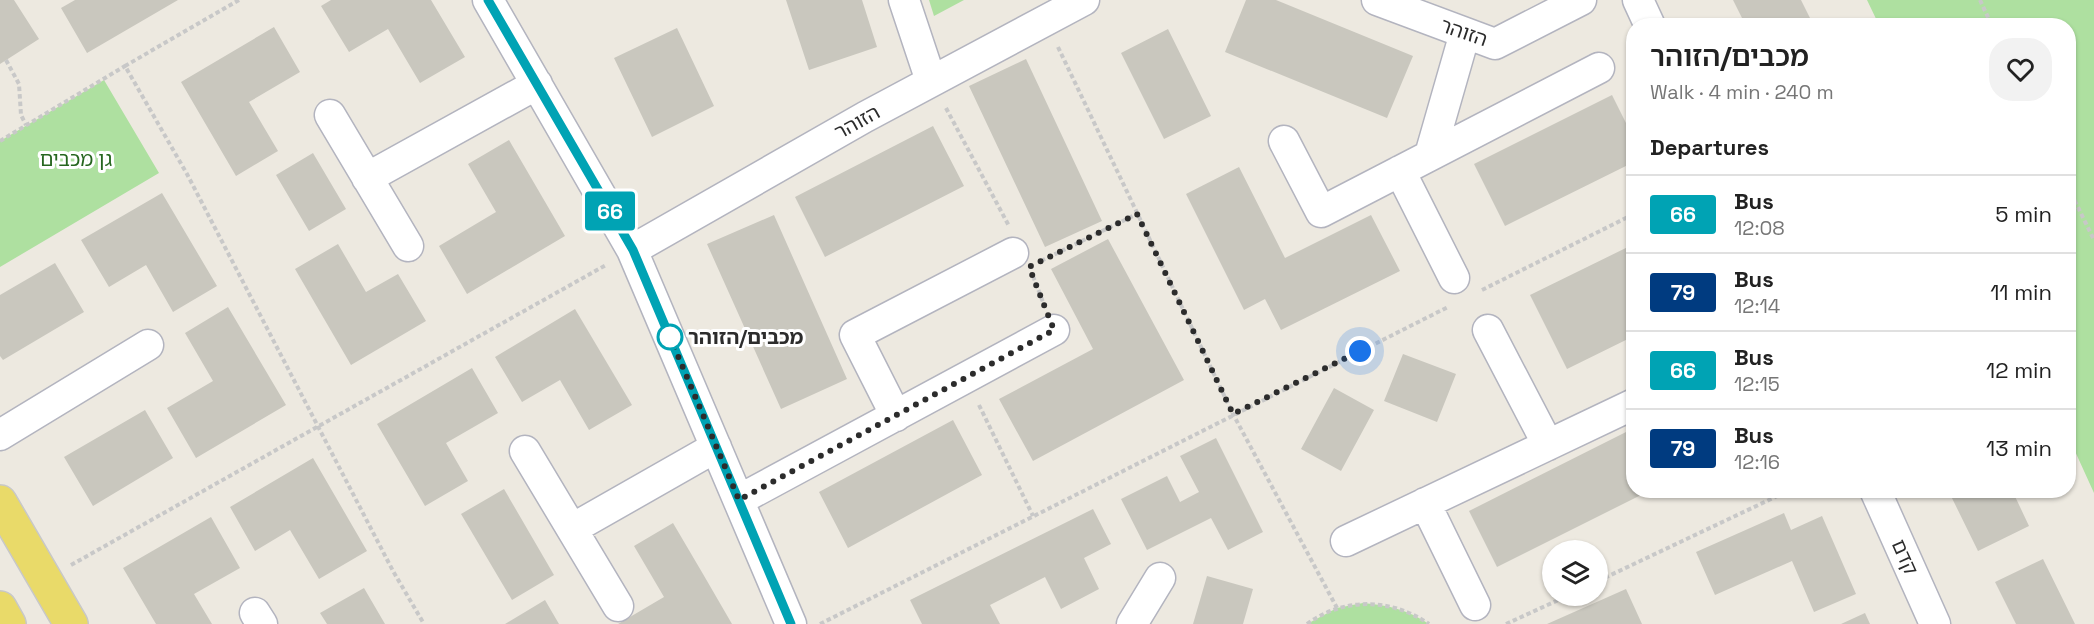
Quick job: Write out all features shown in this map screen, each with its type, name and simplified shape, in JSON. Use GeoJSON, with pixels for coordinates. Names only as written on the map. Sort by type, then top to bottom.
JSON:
{"type":"FeatureCollection","features":[{"type":"Feature","properties":{"kind":"main road"},"geometry":{"type":"LineString","coordinates":[[0,502],[71,624]]}},
{"type":"Feature","properties":{"kind":"street"},"geometry":{"type":"LineString","coordinates":[[488,0],[633,250],[791,624]]}},
{"type":"Feature","properties":{"kind":"street"},"geometry":{"type":"LineString","coordinates":[[904,0],[931,81]]}},
{"type":"Feature","properties":{"kind":"street","name":"הזוהר"},"geometry":{"type":"LineString","coordinates":[[633,250],[865,117],[1084,0]]}},
{"type":"Feature","properties":{"kind":"street","name":"הזוהר"},"geometry":{"type":"LineString","coordinates":[[1377,0],[1495,44],[1581,0]]}},
{"type":"Feature","properties":{"kind":"street"},"geometry":{"type":"LineString","coordinates":[[1638,0],[1646,18]]}},
{"type":"Feature","properties":{"kind":"street"},"geometry":{"type":"LineString","coordinates":[[1430,155],[1465,33]]}},
{"type":"Feature","properties":{"kind":"street"},"geometry":{"type":"LineString","coordinates":[[1284,141],[1321,212],[1599,68]]}},
{"type":"Feature","properties":{"kind":"street"},"geometry":{"type":"LineString","coordinates":[[368,178],[537,84]]}},
{"type":"Feature","properties":{"kind":"street"},"geometry":{"type":"LineString","coordinates":[[330,115],[408,246]]}},
{"type":"Feature","properties":{"kind":"street"},"geometry":{"type":"LineString","coordinates":[[1400,171],[1461,292]]}},
{"type":"Feature","properties":{"kind":"street"},"geometry":{"type":"LineString","coordinates":[[896,416],[855,335],[1021,256]]}},
{"type":"Feature","properties":{"kind":"street"},"geometry":{"type":"LineString","coordinates":[[739,500],[1054,330]]}},
{"type":"Feature","properties":{"kind":"street"},"geometry":{"type":"LineString","coordinates":[[1488,330],[1548,445]]}},
{"type":"Feature","properties":{"kind":"street"},"geometry":{"type":"LineString","coordinates":[[0,435],[148,345]]}},
{"type":"Feature","properties":{"kind":"street"},"geometry":{"type":"LineString","coordinates":[[1346,541],[1626,408]]}},
{"type":"Feature","properties":{"kind":"street"},"geometry":{"type":"LineString","coordinates":[[572,529],[716,447]]}},
{"type":"Feature","properties":{"kind":"street"},"geometry":{"type":"LineString","coordinates":[[525,451],[618,606]]}},
{"type":"Feature","properties":{"kind":"street","name":"קדם"},"geometry":{"type":"LineString","coordinates":[[1879,498],[1935,624]]}},
{"type":"Feature","properties":{"kind":"street"},"geometry":{"type":"LineString","coordinates":[[1425,503],[1475,605]]}},
{"type":"Feature","properties":{"kind":"street"},"geometry":{"type":"LineString","coordinates":[[1132,624],[1160,578]]}},
{"type":"Feature","properties":{"kind":"path"},"geometry":{"type":"LineString","coordinates":[[0,141],[238,0]]}},
{"type":"Feature","properties":{"kind":"path"},"geometry":{"type":"LineString","coordinates":[[1980,0],[1988,18]]}},
{"type":"Feature","properties":{"kind":"path"},"geometry":{"type":"LineString","coordinates":[[1045,21],[1233,414],[1337,608]]}},
{"type":"Feature","properties":{"kind":"path"},"geometry":{"type":"LineString","coordinates":[[6,60],[19,84],[21,115],[26,125]]}},
{"type":"Feature","properties":{"kind":"path"},"geometry":{"type":"LineString","coordinates":[[124,66],[187,174],[393,572],[424,624]]}},
{"type":"Feature","properties":{"kind":"path"},"geometry":{"type":"LineString","coordinates":[[931,81],[1021,256],[1054,330]]}},
{"type":"Feature","properties":{"kind":"path"},"geometry":{"type":"LineString","coordinates":[[2076,203],[2094,240]]}},
{"type":"Feature","properties":{"kind":"path"},"geometry":{"type":"LineString","coordinates":[[1021,256],[1137,214]]}},
{"type":"Feature","properties":{"kind":"path"},"geometry":{"type":"LineString","coordinates":[[820,624],[1233,414],[1461,292],[1626,218]]}},
{"type":"Feature","properties":{"kind":"path"},"geometry":{"type":"LineString","coordinates":[[45,579],[633,250]]}},
{"type":"Feature","properties":{"kind":"path"},"geometry":{"type":"LineString","coordinates":[[974,396],[1033,516]]}},
{"type":"Feature","properties":{"kind":"path"},"geometry":{"type":"LineString","coordinates":[[1608,576],[1773,498]]}},
{"type":"Feature","properties":{"kind":"path"},"geometry":{"type":"LineString","coordinates":[[1307,624],[1337,608],[1364,603],[1389,605],[1414,614],[1429,624]]}},
{"type":"Feature","properties":{"kind":"path"},"geometry":{"type":"LineString","coordinates":[[1506,624],[1545,606]]}},
{"type":"Feature","properties":{"kind":"green space"},"geometry":{"type":"Polygon","coordinates":[[[929,0],[964,0],[934,16],[929,0]]]}},
{"type":"Feature","properties":{"kind":"green space"},"geometry":{"type":"Polygon","coordinates":[[[1867,0],[2094,0],[2094,493],[2076,453],[2076,18],[1876,18],[1867,0]]]}},
{"type":"Feature","properties":{"kind":"green space","name":"גן מכבים"},"geometry":{"type":"Polygon","coordinates":[[[104,80],[159,173],[0,267],[0,141],[104,80]]]}},
{"type":"Feature","properties":{"kind":"green space"},"geometry":{"type":"Polygon","coordinates":[[[1363,603],[1398,609],[1429,624],[1307,624],[1337,608],[1363,603]]]}},
{"type":"Feature","properties":{"kind":"building"},"geometry":{"type":"Polygon","coordinates":[[[0,0],[14,0],[39,39],[0,64],[0,0]]]}},
{"type":"Feature","properties":{"kind":"building"},"geometry":{"type":"Polygon","coordinates":[[[75,0],[178,0],[87,53],[61,8],[75,0]]]}},
{"type":"Feature","properties":{"kind":"building"},"geometry":{"type":"Polygon","coordinates":[[[331,0],[431,0],[465,57],[420,83],[388,29],[349,52],[321,6],[331,0]]]}},
{"type":"Feature","properties":{"kind":"building"},"geometry":{"type":"Polygon","coordinates":[[[786,0],[862,0],[877,47],[809,70],[786,0]]]}},
{"type":"Feature","properties":{"kind":"building"},"geometry":{"type":"Polygon","coordinates":[[[1246,0],[1276,0],[1413,56],[1387,118],[1225,52],[1246,0]]]}},
{"type":"Feature","properties":{"kind":"building"},"geometry":{"type":"Polygon","coordinates":[[[1733,0],[1801,0],[1810,18],[1742,18],[1733,0]]]}},
{"type":"Feature","properties":{"kind":"building"},"geometry":{"type":"Polygon","coordinates":[[[274,27],[300,72],[249,102],[278,151],[236,176],[181,82],[274,27]]]}},
{"type":"Feature","properties":{"kind":"building"},"geometry":{"type":"Polygon","coordinates":[[[677,28],[714,106],[652,137],[614,58],[677,28]]]}},
{"type":"Feature","properties":{"kind":"building"},"geometry":{"type":"Polygon","coordinates":[[[1168,29],[1211,116],[1164,139],[1121,53],[1168,29]]]}},
{"type":"Feature","properties":{"kind":"building"},"geometry":{"type":"Polygon","coordinates":[[[1026,59],[1102,221],[1045,247],[969,86],[1026,59]]]}},
{"type":"Feature","properties":{"kind":"building"},"geometry":{"type":"Polygon","coordinates":[[[1612,95],[1626,123],[1626,166],[1505,226],[1474,164],[1612,95]]]}},
{"type":"Feature","properties":{"kind":"building"},"geometry":{"type":"Polygon","coordinates":[[[933,126],[964,186],[825,257],[795,197],[933,126]]]}},
{"type":"Feature","properties":{"kind":"building"},"geometry":{"type":"Polygon","coordinates":[[[509,140],[565,236],[467,294],[439,246],[496,212],[468,164],[509,140]]]}},
{"type":"Feature","properties":{"kind":"building"},"geometry":{"type":"Polygon","coordinates":[[[313,153],[346,209],[309,231],[276,175],[313,153]]]}},
{"type":"Feature","properties":{"kind":"building"},"geometry":{"type":"Polygon","coordinates":[[[1239,167],[1285,258],[1371,215],[1400,271],[1281,330],[1265,299],[1244,310],[1186,194],[1239,167]]]}},
{"type":"Feature","properties":{"kind":"building"},"geometry":{"type":"Polygon","coordinates":[[[162,193],[217,286],[173,312],[146,265],[109,287],[81,240],[162,193]]]}},
{"type":"Feature","properties":{"kind":"building"},"geometry":{"type":"Polygon","coordinates":[[[774,215],[847,379],[781,409],[707,244],[774,215]]]}},
{"type":"Feature","properties":{"kind":"building"},"geometry":{"type":"Polygon","coordinates":[[[1108,239],[1184,380],[1033,461],[999,399],[1093,349],[1051,269],[1108,239]]]}},
{"type":"Feature","properties":{"kind":"building"},"geometry":{"type":"Polygon","coordinates":[[[338,244],[366,292],[398,274],[426,321],[351,365],[295,269],[338,244]]]}},
{"type":"Feature","properties":{"kind":"building"},"geometry":{"type":"Polygon","coordinates":[[[1626,248],[1626,340],[1567,369],[1530,295],[1626,248]]]}},
{"type":"Feature","properties":{"kind":"building"},"geometry":{"type":"Polygon","coordinates":[[[55,263],[84,312],[3,360],[0,356],[0,295],[55,263]]]}},
{"type":"Feature","properties":{"kind":"building"},"geometry":{"type":"Polygon","coordinates":[[[228,307],[286,405],[196,458],[167,408],[213,381],[185,333],[228,307]]]}},
{"type":"Feature","properties":{"kind":"building"},"geometry":{"type":"Polygon","coordinates":[[[575,309],[632,405],[589,430],[560,380],[522,402],[495,357],[575,309]]]}},
{"type":"Feature","properties":{"kind":"building"},"geometry":{"type":"Polygon","coordinates":[[[1403,354],[1456,374],[1437,422],[1384,401],[1403,354]]]}},
{"type":"Feature","properties":{"kind":"building"},"geometry":{"type":"Polygon","coordinates":[[[472,368],[498,413],[446,443],[468,481],[425,506],[377,424],[472,368]]]}},
{"type":"Feature","properties":{"kind":"building"},"geometry":{"type":"Polygon","coordinates":[[[1334,388],[1374,410],[1341,471],[1301,449],[1334,388]]]}},
{"type":"Feature","properties":{"kind":"building"},"geometry":{"type":"Polygon","coordinates":[[[145,410],[173,458],[93,506],[64,457],[145,410]]]}},
{"type":"Feature","properties":{"kind":"building"},"geometry":{"type":"Polygon","coordinates":[[[953,420],[982,475],[848,548],[819,492],[953,420]]]}},
{"type":"Feature","properties":{"kind":"building"},"geometry":{"type":"Polygon","coordinates":[[[1626,432],[1626,498],[1635,498],[1551,540],[1542,540],[1542,544],[1497,567],[1469,511],[1626,432]]]}},
{"type":"Feature","properties":{"kind":"building"},"geometry":{"type":"Polygon","coordinates":[[[1216,438],[1263,532],[1228,550],[1211,518],[1147,550],[1121,499],[1167,476],[1180,502],[1199,492],[1180,456],[1216,438]]]}},
{"type":"Feature","properties":{"kind":"building"},"geometry":{"type":"Polygon","coordinates":[[[313,458],[367,551],[319,579],[290,530],[255,551],[230,507],[313,458]]]}},
{"type":"Feature","properties":{"kind":"building"},"geometry":{"type":"Polygon","coordinates":[[[504,489],[554,575],[512,600],[461,514],[504,489]]]}},
{"type":"Feature","properties":{"kind":"building"},"geometry":{"type":"Polygon","coordinates":[[[1952,498],[2016,498],[2029,526],[1978,551],[1952,498]]]}},
{"type":"Feature","properties":{"kind":"building"},"geometry":{"type":"Polygon","coordinates":[[[1093,509],[1111,544],[1084,558],[1099,589],[1061,609],[1045,577],[990,605],[1000,624],[922,624],[910,600],[1093,509]]]}},
{"type":"Feature","properties":{"kind":"building"},"geometry":{"type":"Polygon","coordinates":[[[1784,513],[1791,530],[1822,516],[1856,594],[1814,612],[1792,561],[1715,595],[1696,552],[1784,513]]]}},
{"type":"Feature","properties":{"kind":"building"},"geometry":{"type":"Polygon","coordinates":[[[211,517],[240,568],[194,594],[212,624],[156,624],[123,568],[211,517]]]}},
{"type":"Feature","properties":{"kind":"building"},"geometry":{"type":"Polygon","coordinates":[[[673,523],[732,624],[618,624],[664,597],[634,546],[673,523]]]}},
{"type":"Feature","properties":{"kind":"building"},"geometry":{"type":"Polygon","coordinates":[[[2043,559],[2075,624],[2016,624],[1995,582],[2043,559]]]}},
{"type":"Feature","properties":{"kind":"building"},"geometry":{"type":"Polygon","coordinates":[[[1207,576],[1253,589],[1243,624],[1193,624],[1207,576]]]}},
{"type":"Feature","properties":{"kind":"building"},"geometry":{"type":"Polygon","coordinates":[[[364,588],[385,624],[327,624],[320,613],[364,588]]]}},
{"type":"Feature","properties":{"kind":"building"},"geometry":{"type":"Polygon","coordinates":[[[1626,589],[1642,624],[1547,624],[1588,606],[1608,606],[1608,597],[1626,589]]]}},
{"type":"Feature","properties":{"kind":"building"},"geometry":{"type":"Polygon","coordinates":[[[545,600],[559,624],[505,624],[545,600]]]}},
{"type":"Feature","properties":{"kind":"building"},"geometry":{"type":"Polygon","coordinates":[[[1865,613],[1870,624],[1841,624],[1865,613]]]}},
{"type":"Feature","properties":{"kind":"bus line","name":"66"},"geometry":{"type":"LineString","coordinates":[[488,0],[633,250],[791,624]]}},
{"type":"Feature","properties":{"kind":"place","name":"מכבים/הזוהר"},"geometry":{"type":"Point","coordinates":[670,337]}},
{"type":"Feature","properties":{"kind":"route"},"geometry":{"type":"LineString","coordinates":[[670,337],[739,500],[1054,330],[1029,267],[1137,214],[1233,414],[1360,351]]}}]}
